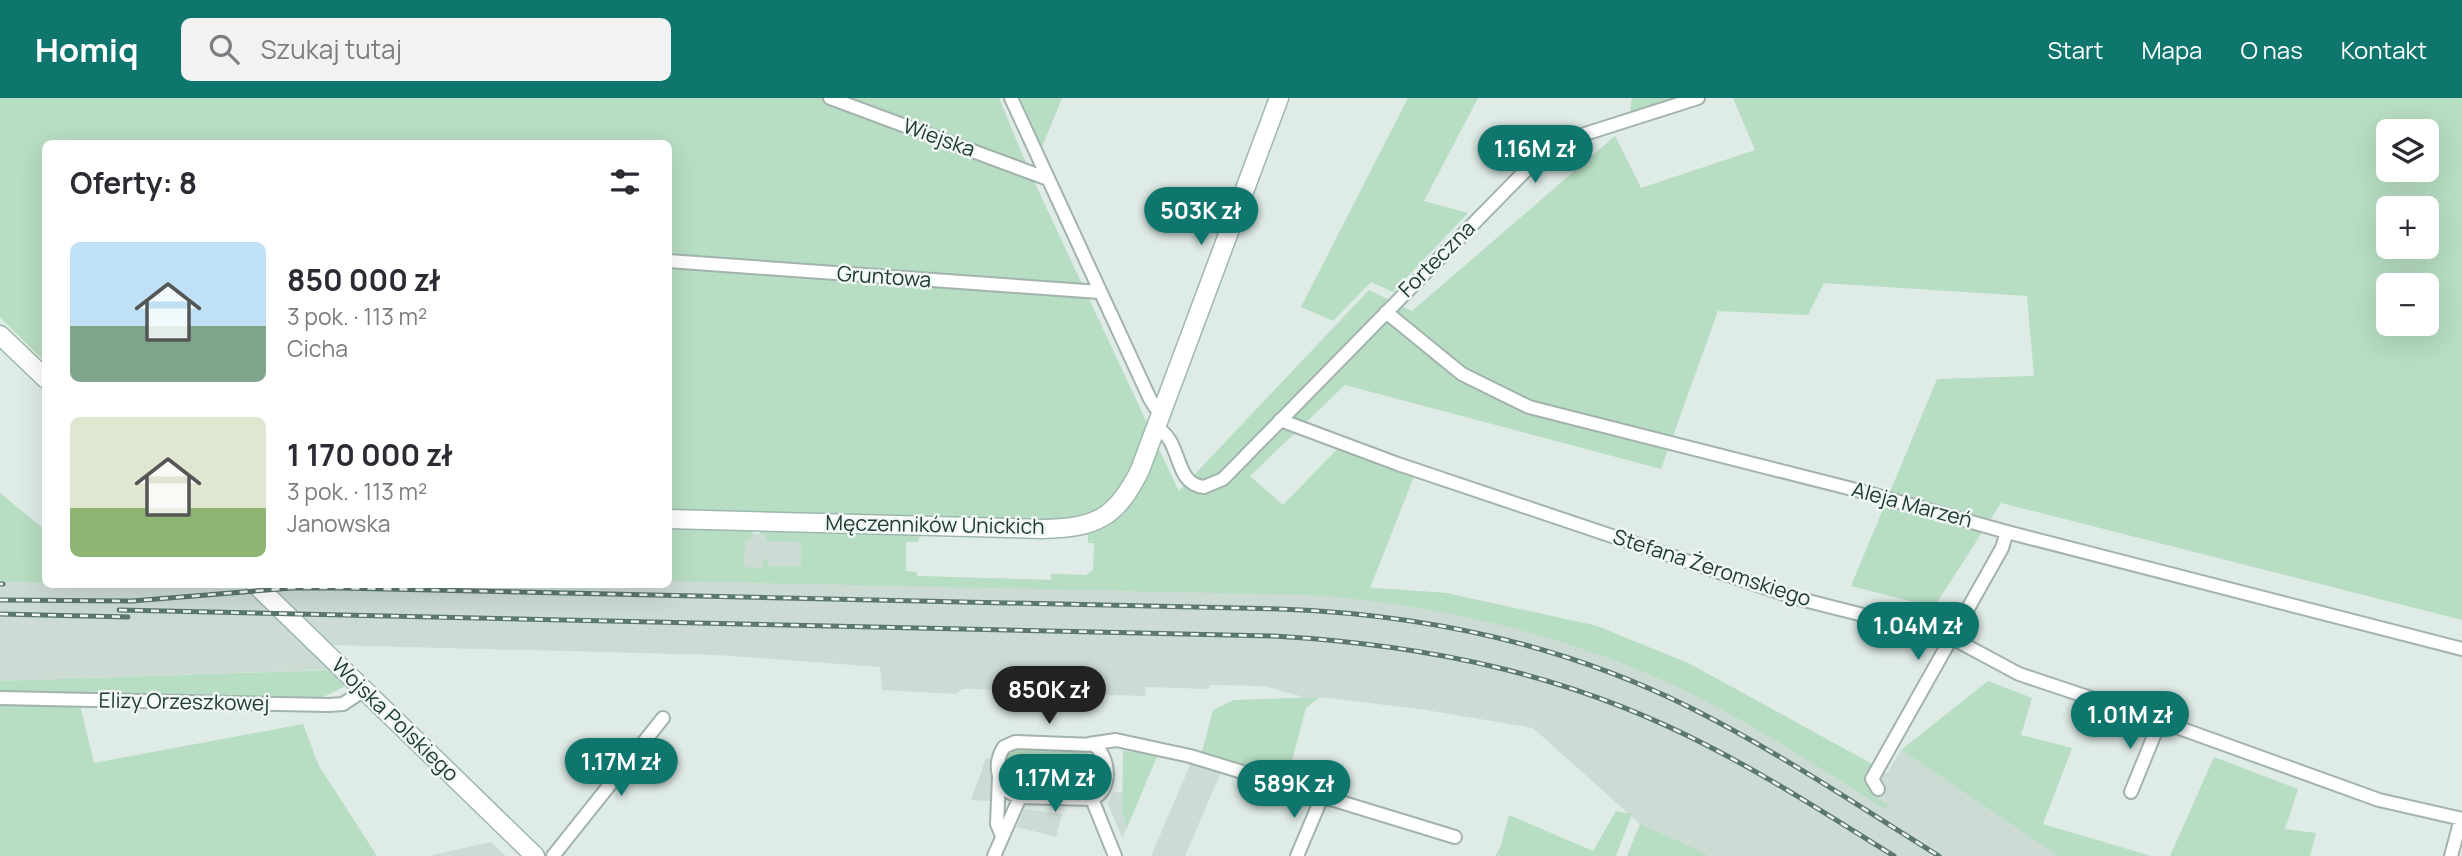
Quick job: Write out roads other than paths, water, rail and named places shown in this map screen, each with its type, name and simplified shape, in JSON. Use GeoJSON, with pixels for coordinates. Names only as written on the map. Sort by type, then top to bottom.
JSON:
{"type":"FeatureCollection","features":[{"type":"Feature","properties":{"kind":"main road","name":"Męczenników Unickich"},"geometry":{"type":"LineString","coordinates":[[672,519],[1067,528],[1101,518],[1124,500],[1140,470],[1279,98]]}},
{"type":"Feature","properties":{"kind":"main road"},"geometry":{"type":"LineString","coordinates":[[0,335],[42,375]]}},
{"type":"Feature","properties":{"kind":"main road","name":"Wojska Polskiego"},"geometry":{"type":"LineString","coordinates":[[260,588],[535,856]]}},
{"type":"Feature","properties":{"kind":"street","name":"Wiejska"},"geometry":{"type":"LineString","coordinates":[[830,98],[1048,179]]}},
{"type":"Feature","properties":{"kind":"street"},"geometry":{"type":"LineString","coordinates":[[1012,98],[1150,399],[1155,407],[1161,410]]}},
{"type":"Feature","properties":{"kind":"street","name":"Forteczna"},"geometry":{"type":"LineString","coordinates":[[1153,432],[1166,434],[1183,473],[1190,482],[1204,487],[1223,479],[1530,167],[1566,141],[1648,106],[1698,98]]}},
{"type":"Feature","properties":{"kind":"street","name":"Gruntowa"},"geometry":{"type":"LineString","coordinates":[[672,261],[1100,292]]}},
{"type":"Feature","properties":{"kind":"street","name":"Aleja Marzeń"},"geometry":{"type":"LineString","coordinates":[[1390,307],[1462,374],[1529,407],[2462,649]]}},
{"type":"Feature","properties":{"kind":"street","name":"Stefana Żeromskiego"},"geometry":{"type":"LineString","coordinates":[[1280,420],[1398,464],[1796,597],[1950,638],[2019,674],[2160,721],[2379,800],[2462,819]]}},
{"type":"Feature","properties":{"kind":"street"},"geometry":{"type":"LineString","coordinates":[[1878,789],[1872,779],[2002,548],[2007,532]]}},
{"type":"Feature","properties":{"kind":"street","name":"Elizy Orzeszkowej"},"geometry":{"type":"LineString","coordinates":[[0,698],[343,705],[364,690]]}},
{"type":"Feature","properties":{"kind":"street"},"geometry":{"type":"LineString","coordinates":[[553,856],[663,718]]}},
{"type":"Feature","properties":{"kind":"street"},"geometry":{"type":"LineString","coordinates":[[2131,792],[2160,721]]}},
{"type":"Feature","properties":{"kind":"street"},"geometry":{"type":"LineString","coordinates":[[1002,836],[997,824],[1000,753],[1004,747],[1011,743],[1089,744],[1116,740],[1190,756],[1455,837]]}},
{"type":"Feature","properties":{"kind":"street"},"geometry":{"type":"LineString","coordinates":[[999,777],[1006,790],[1020,797],[1092,799],[1104,789],[1106,764],[1101,751],[1089,744]]}},
{"type":"Feature","properties":{"kind":"street"},"geometry":{"type":"LineString","coordinates":[[994,856],[1020,797]]}},
{"type":"Feature","properties":{"kind":"street"},"geometry":{"type":"LineString","coordinates":[[1297,856],[1322,797]]}},
{"type":"Feature","properties":{"kind":"street"},"geometry":{"type":"LineString","coordinates":[[1092,799],[1115,856]]}},
{"type":"Feature","properties":{"kind":"street"},"geometry":{"type":"LineString","coordinates":[[2451,856],[2462,819]]}},
{"type":"Feature","properties":{"kind":"railway"},"geometry":{"type":"LineString","coordinates":[[0,600],[132,601],[292,588],[341,588],[1279,609],[1385,617],[1437,625],[1540,649],[1591,665],[1640,685],[1753,741],[1939,856]]}},
{"type":"Feature","properties":{"kind":"railway"},"geometry":{"type":"LineString","coordinates":[[119,610],[1274,636],[1389,647],[1499,668],[1607,701],[1712,748],[1804,800],[1894,856]]}},
{"type":"Feature","properties":{"kind":"railway"},"geometry":{"type":"LineString","coordinates":[[0,614],[128,617]]}}]}
